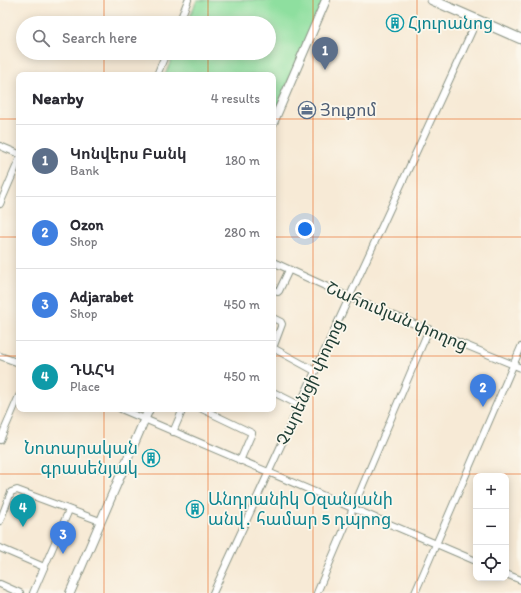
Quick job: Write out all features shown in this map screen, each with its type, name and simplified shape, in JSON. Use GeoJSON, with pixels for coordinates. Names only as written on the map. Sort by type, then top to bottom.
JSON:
{"type":"FeatureCollection","features":[{"type":"Feature","properties":{"kind":"highway"},"geometry":{"type":"LineString","coordinates":[[432,0],[521,39]]}},
{"type":"Feature","properties":{"kind":"main road"},"geometry":{"type":"LineString","coordinates":[[276,116],[326,0]]}},
{"type":"Feature","properties":{"kind":"main road"},"geometry":{"type":"LineString","coordinates":[[70,593],[148,412]]}},
{"type":"Feature","properties":{"kind":"street"},"geometry":{"type":"LineString","coordinates":[[182,16],[188,0]]}},
{"type":"Feature","properties":{"kind":"street","name":"Չարենցի փողոց"},"geometry":{"type":"LineString","coordinates":[[213,593],[477,20]]}},
{"type":"Feature","properties":{"kind":"street"},"geometry":{"type":"LineString","coordinates":[[158,72],[163,60]]}},
{"type":"Feature","properties":{"kind":"street"},"geometry":{"type":"LineString","coordinates":[[0,146],[16,153]]}},
{"type":"Feature","properties":{"kind":"street"},"geometry":{"type":"LineString","coordinates":[[0,204],[16,167]]}},
{"type":"Feature","properties":{"kind":"street","name":"Շահումյան փողոց"},"geometry":{"type":"LineString","coordinates":[[276,264],[349,297],[521,368]]}},
{"type":"Feature","properties":{"kind":"street"},"geometry":{"type":"LineString","coordinates":[[276,291],[279,291],[289,270]]}},
{"type":"Feature","properties":{"kind":"street"},"geometry":{"type":"LineString","coordinates":[[276,320],[282,324],[276,340]]}},
{"type":"Feature","properties":{"kind":"street"},"geometry":{"type":"LineString","coordinates":[[317,593],[429,329]]}},
{"type":"Feature","properties":{"kind":"street"},"geometry":{"type":"LineString","coordinates":[[414,593],[521,347]]}},
{"type":"Feature","properties":{"kind":"street"},"geometry":{"type":"LineString","coordinates":[[276,350],[315,371]]}},
{"type":"Feature","properties":{"kind":"street"},"geometry":{"type":"LineString","coordinates":[[0,356],[16,363]]}},
{"type":"Feature","properties":{"kind":"street"},"geometry":{"type":"LineString","coordinates":[[276,394],[299,405]]}},
{"type":"Feature","properties":{"kind":"street"},"geometry":{"type":"LineString","coordinates":[[0,440],[16,403]]}},
{"type":"Feature","properties":{"kind":"street"},"geometry":{"type":"LineString","coordinates":[[128,412],[473,560]]}},
{"type":"Feature","properties":{"kind":"street"},"geometry":{"type":"LineString","coordinates":[[173,432],[182,412]]}},
{"type":"Feature","properties":{"kind":"street"},"geometry":{"type":"LineString","coordinates":[[208,412],[252,433],[240,461]]}},
{"type":"Feature","properties":{"kind":"street"},"geometry":{"type":"LineString","coordinates":[[0,521],[11,492],[18,490],[100,521]]}},
{"type":"Feature","properties":{"kind":"street"},"geometry":{"type":"LineString","coordinates":[[33,593],[69,510]]}},
{"type":"Feature","properties":{"kind":"street"},"geometry":{"type":"LineString","coordinates":[[0,548],[44,567]]}},
{"type":"Feature","properties":{"kind":"street"},"geometry":{"type":"LineString","coordinates":[[509,575],[521,580]]}},
{"type":"Feature","properties":{"kind":"street"},"geometry":{"type":"LineString","coordinates":[[0,584],[20,593]]}},
{"type":"Feature","properties":{"kind":"green space"},"geometry":{"type":"Polygon","coordinates":[[[197,0],[324,0],[276,110],[276,72],[166,72],[171,60],[276,60],[276,16],[190,16],[197,0]]]}},
{"type":"Feature","properties":{"kind":"place","name":"Հյուրանոց"},"geometry":{"type":"Point","coordinates":[395,23]}},
{"type":"Feature","properties":{"kind":"place","name":"Կոնվերս Բանկ"},"geometry":{"type":"Point","coordinates":[325,70]}},
{"type":"Feature","properties":{"kind":"place","name":"Յուքոմ"},"geometry":{"type":"Point","coordinates":[307,110]}},
{"type":"Feature","properties":{"kind":"place","name":"Ozon"},"geometry":{"type":"Point","coordinates":[483,407]}},
{"type":"Feature","properties":{"kind":"place","name":"Նոտարական գրասենյակ"},"geometry":{"type":"Point","coordinates":[151,458]}},
{"type":"Feature","properties":{"kind":"place","name":"Անդրանիկ Օզանյանի անվ․ համար 5 դպրոց"},"geometry":{"type":"Point","coordinates":[195,509]}},
{"type":"Feature","properties":{"kind":"place","name":"ԴԱՀԿ"},"geometry":{"type":"Point","coordinates":[23,527]}},
{"type":"Feature","properties":{"kind":"place","name":"Adjarabet"},"geometry":{"type":"Point","coordinates":[63,554]}}]}
